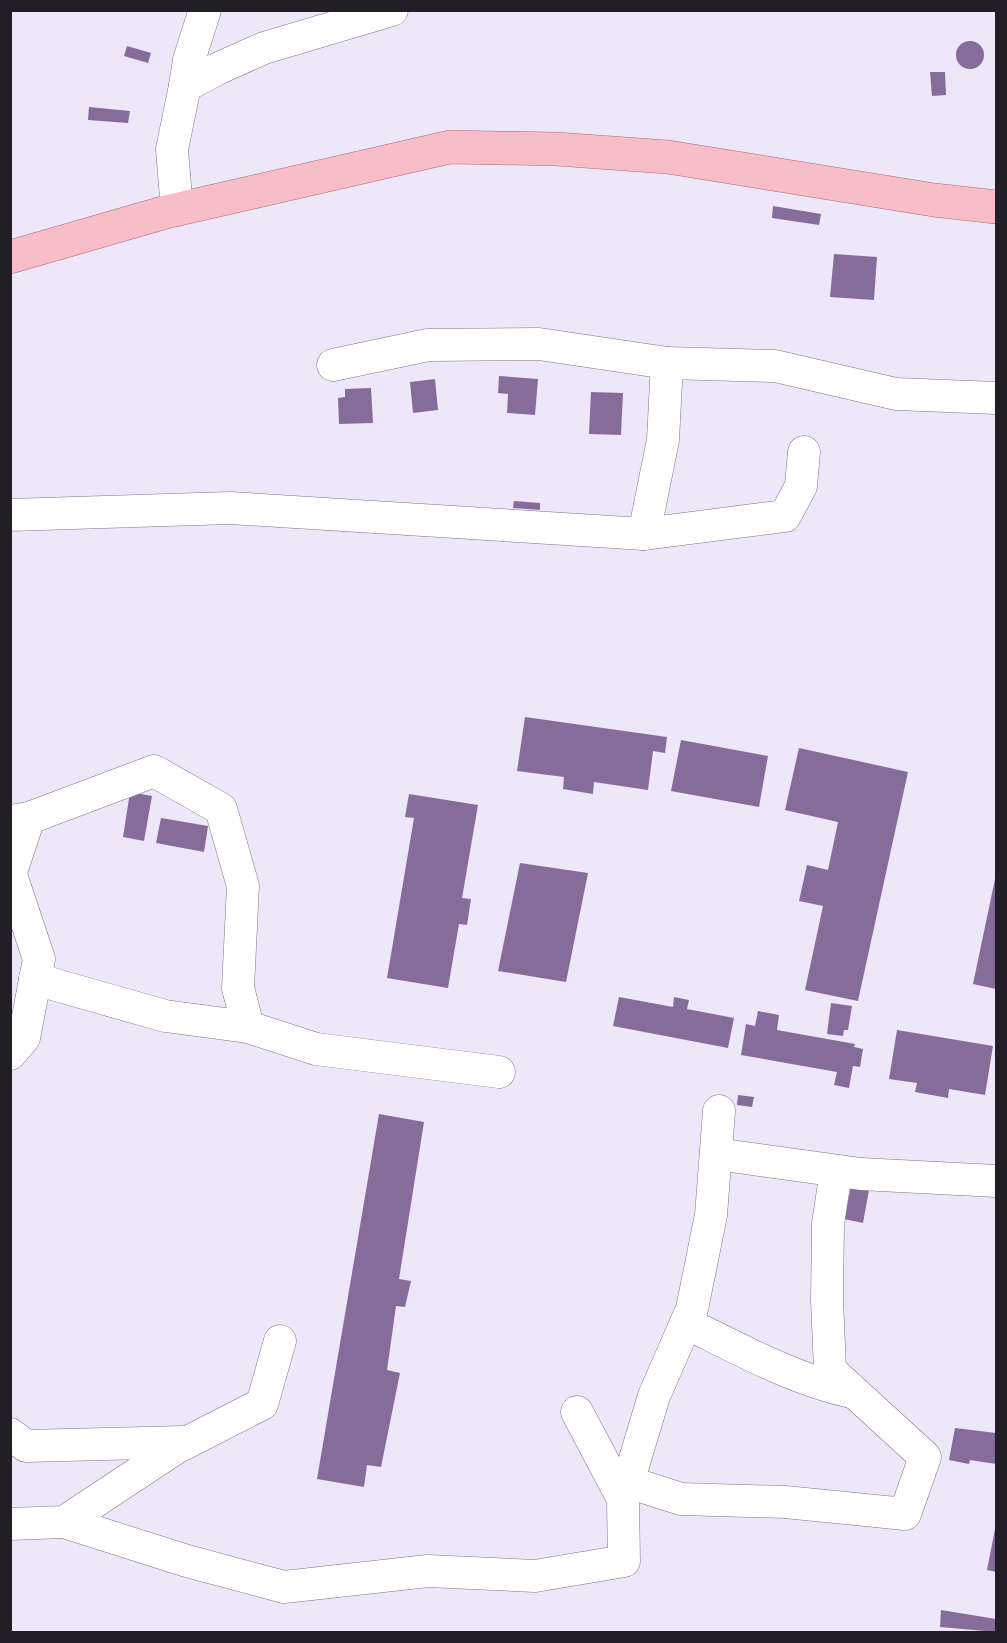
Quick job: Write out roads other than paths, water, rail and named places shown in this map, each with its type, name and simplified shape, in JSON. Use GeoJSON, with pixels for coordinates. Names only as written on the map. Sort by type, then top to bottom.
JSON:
{"type":"FeatureCollection","features":[{"type":"Feature","properties":{"kind":"main road"},"geometry":{"type":"LineString","coordinates":[[10,257],[177,210],[450,147],[556,149],[668,157],[922,199],[996,207]]}},
{"type":"Feature","properties":{"kind":"street"},"geometry":{"type":"LineString","coordinates":[[177,210],[172,149],[189,60],[205,10]]}},
{"type":"Feature","properties":{"kind":"street"},"geometry":{"type":"LineString","coordinates":[[185,86],[264,48],[392,10]]}},
{"type":"Feature","properties":{"kind":"street"},"geometry":{"type":"LineString","coordinates":[[333,365],[428,345],[539,344],[667,363],[775,366],[896,394],[996,398]]}},
{"type":"Feature","properties":{"kind":"street"},"geometry":{"type":"LineString","coordinates":[[644,534],[663,440],[667,363]]}},
{"type":"Feature","properties":{"kind":"street"},"geometry":{"type":"LineString","coordinates":[[10,515],[230,508],[644,534],[785,516],[801,486],[804,452]]}},
{"type":"Feature","properties":{"kind":"street"},"geometry":{"type":"LineString","coordinates":[[10,1054],[24,1038],[39,959],[10,875],[20,820],[154,771],[221,809],[243,886],[238,988],[248,1027]]}},
{"type":"Feature","properties":{"kind":"street"},"geometry":{"type":"LineString","coordinates":[[35,980],[165,1016],[248,1027],[316,1049],[499,1072]]}},
{"type":"Feature","properties":{"kind":"street"},"geometry":{"type":"LineString","coordinates":[[10,1524],[64,1522],[187,1561],[284,1587],[428,1571],[535,1576],[624,1561],[626,1490],[654,1396],[692,1309],[711,1215],[719,1111]]}},
{"type":"Feature","properties":{"kind":"street"},"geometry":{"type":"LineString","coordinates":[[716,1154],[836,1171],[996,1181]]}},
{"type":"Feature","properties":{"kind":"street"},"geometry":{"type":"LineString","coordinates":[[577,1412],[626,1490],[681,1498],[785,1502],[905,1514],[926,1457],[830,1370],[826,1300],[828,1224],[836,1171]]}},
{"type":"Feature","properties":{"kind":"street"},"geometry":{"type":"LineString","coordinates":[[686,1323],[767,1363],[830,1388],[856,1393]]}},
{"type":"Feature","properties":{"kind":"street"},"geometry":{"type":"LineString","coordinates":[[64,1522],[176,1448],[262,1404],[280,1341]]}},
{"type":"Feature","properties":{"kind":"street"},"geometry":{"type":"LineString","coordinates":[[10,1434],[26,1446],[189,1442]]}}]}
